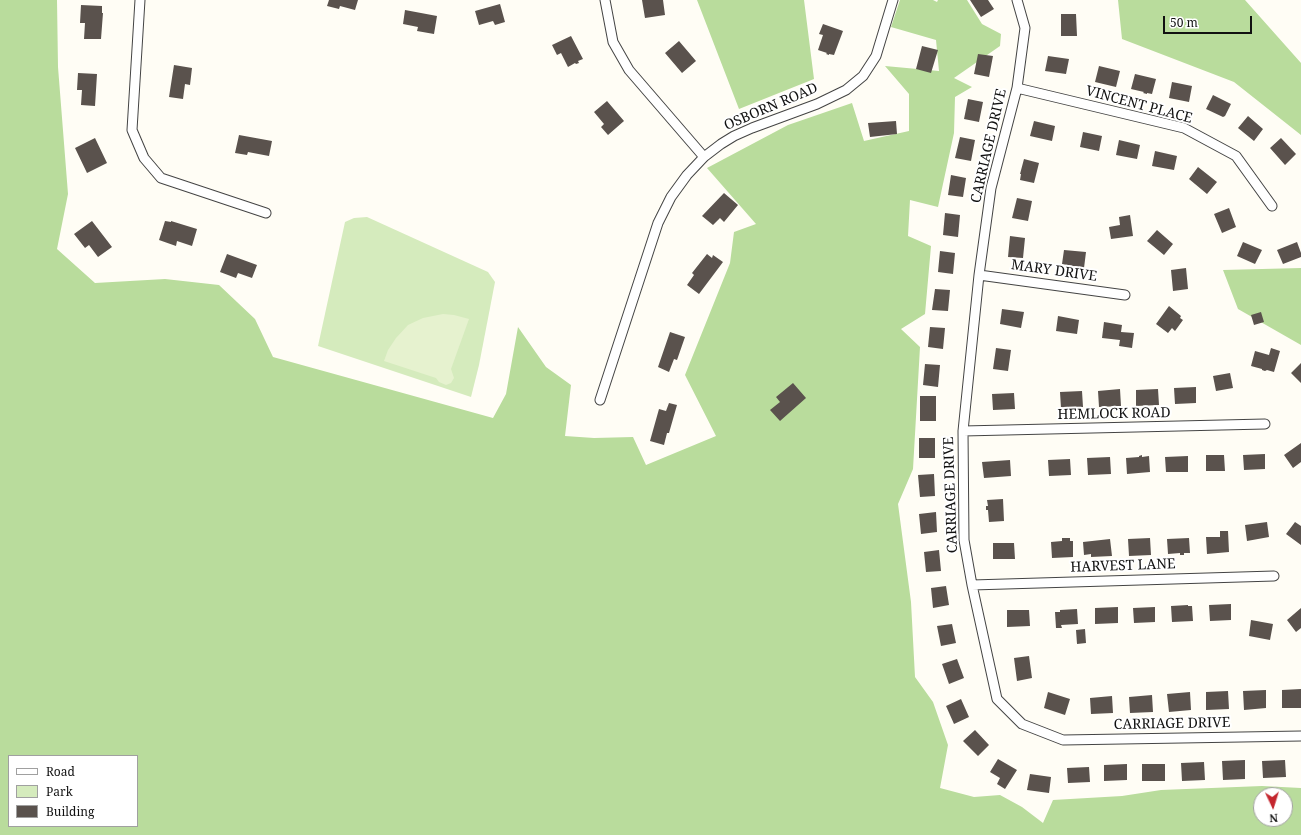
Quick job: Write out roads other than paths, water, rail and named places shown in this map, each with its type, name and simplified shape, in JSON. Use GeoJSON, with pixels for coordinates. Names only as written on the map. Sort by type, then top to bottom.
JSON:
{"type":"FeatureCollection","features":[{"type":"Feature","properties":{"kind":"street"},"geometry":{"type":"LineString","coordinates":[[140,0],[132,130],[144,158],[161,178],[266,212]]}},
{"type":"Feature","properties":{"kind":"street"},"geometry":{"type":"LineString","coordinates":[[605,0],[613,42],[628,70],[704,157]]}},
{"type":"Feature","properties":{"kind":"street","name":"OSBORN ROAD"},"geometry":{"type":"LineString","coordinates":[[600,400],[658,223],[671,197],[687,175],[704,157],[734,136],[817,104],[846,90],[863,76],[876,56],[893,0]]}},
{"type":"Feature","properties":{"kind":"street","name":"CARRIAGE DRIVE"},"geometry":{"type":"LineString","coordinates":[[1017,0],[1025,28],[1017,88],[991,188],[979,274],[963,431],[964,540],[972,585],[998,698],[1022,724],[1063,740],[1301,736]]}},
{"type":"Feature","properties":{"kind":"street","name":"VINCENT PLACE"},"geometry":{"type":"LineString","coordinates":[[1017,88],[1184,128],[1236,156],[1272,206]]}},
{"type":"Feature","properties":{"kind":"street","name":"MARY DRIVE"},"geometry":{"type":"LineString","coordinates":[[979,274],[1124,295]]}},
{"type":"Feature","properties":{"kind":"street","name":"HEMLOCK ROAD"},"geometry":{"type":"LineString","coordinates":[[963,431],[1265,424]]}},
{"type":"Feature","properties":{"kind":"street","name":"HARVEST LANE"},"geometry":{"type":"LineString","coordinates":[[972,585],[1274,576]]}}]}
